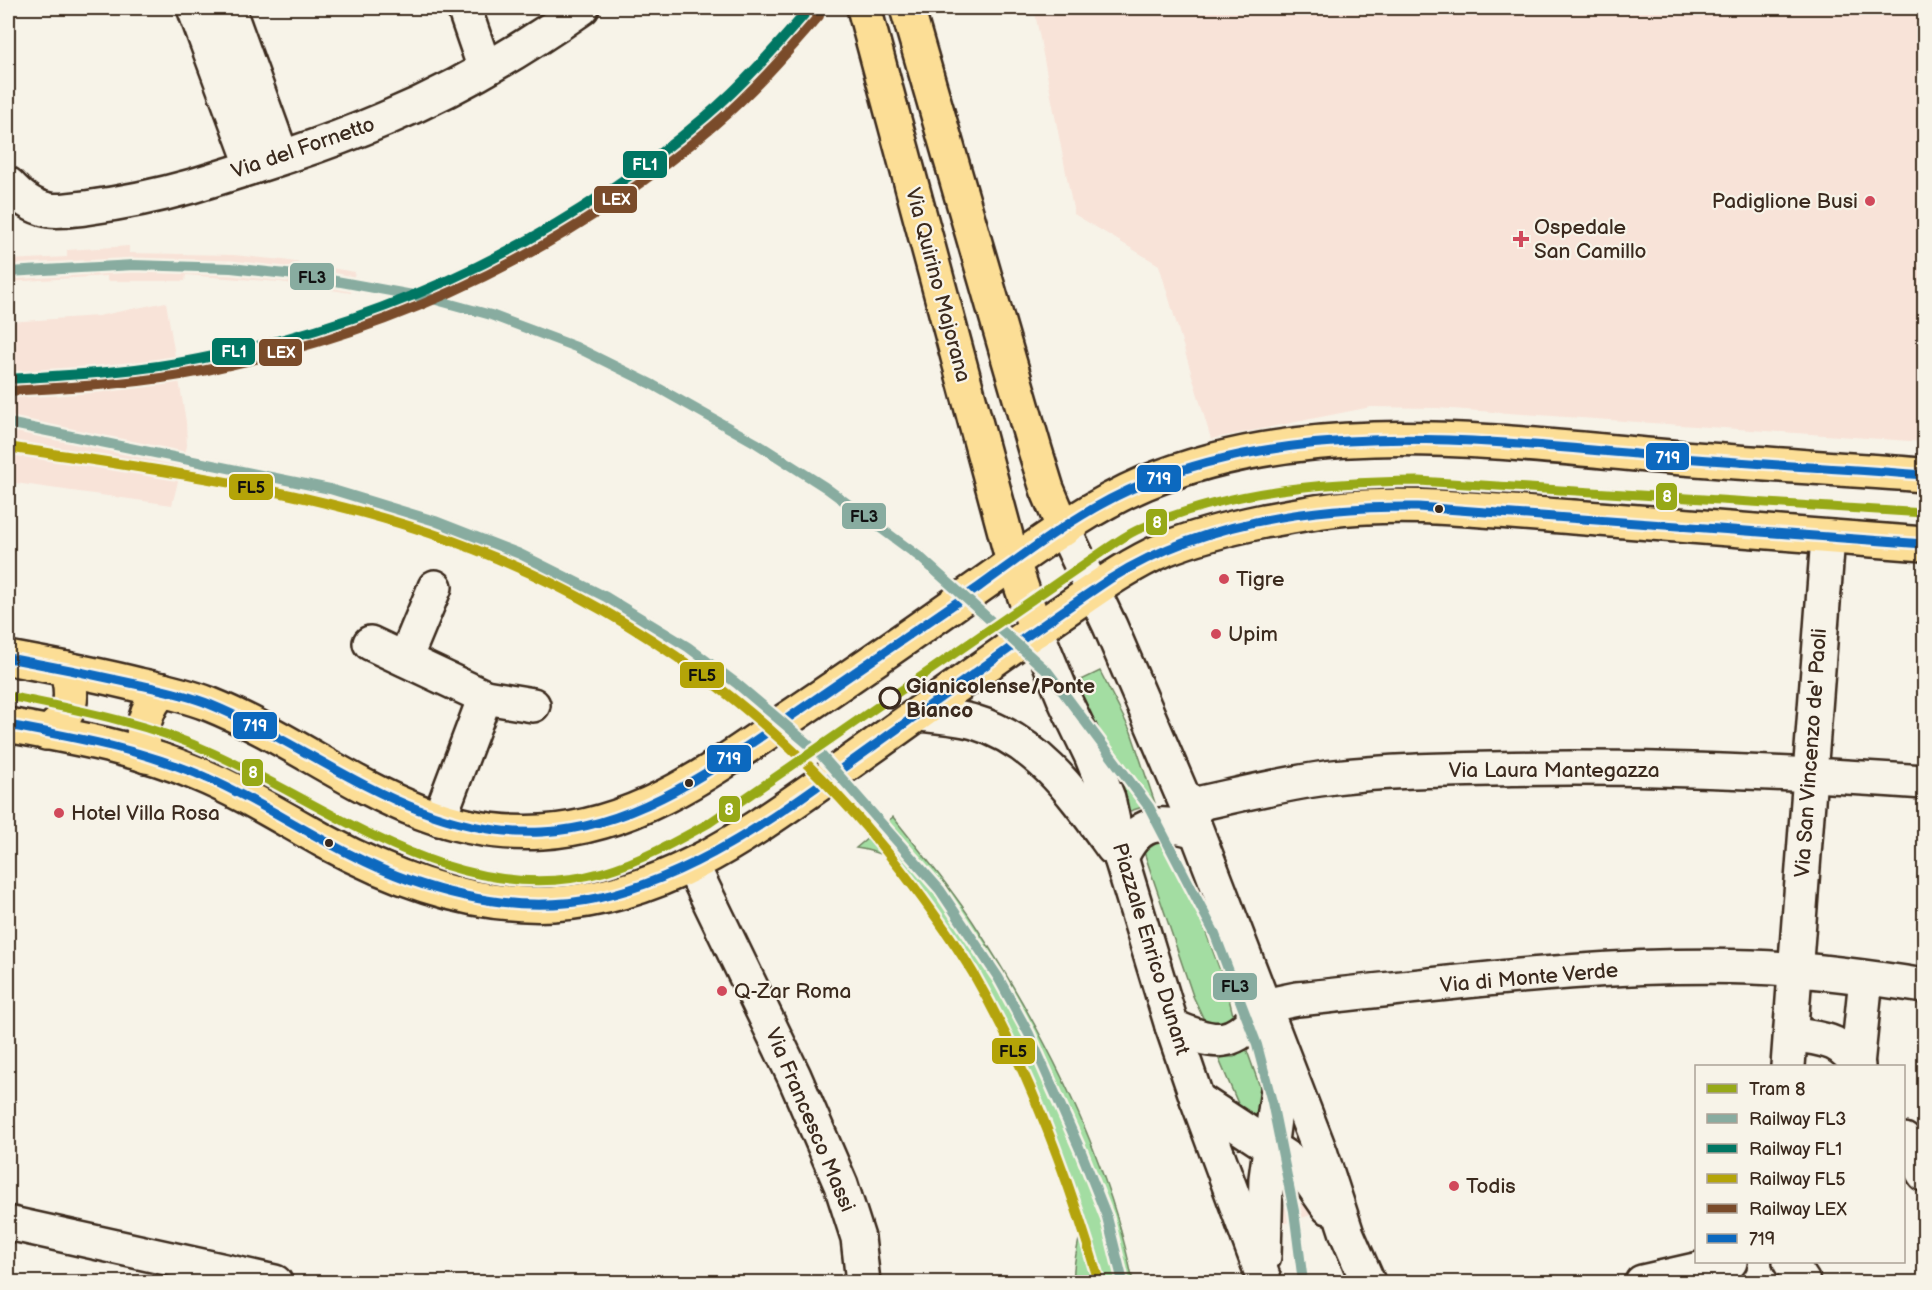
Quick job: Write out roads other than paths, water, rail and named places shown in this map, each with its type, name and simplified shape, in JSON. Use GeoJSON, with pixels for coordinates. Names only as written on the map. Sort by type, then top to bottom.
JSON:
{"type":"FeatureCollection","features":[{"type":"Feature","properties":{"kind":"main road","name":"Via Quirino Majorana"},"geometry":{"type":"LineString","coordinates":[[864,8],[1013,562]]}},
{"type":"Feature","properties":{"kind":"main road"},"geometry":{"type":"LineString","coordinates":[[907,8],[1035,450],[1047,489],[1064,529]]}},
{"type":"Feature","properties":{"kind":"main road"},"geometry":{"type":"LineString","coordinates":[[8,658],[189,697],[227,712],[392,801],[439,819],[482,830],[536,833],[588,826],[653,803],[738,753],[1064,529],[1114,498],[1169,474],[1260,451],[1349,440],[1396,438],[1465,440],[1924,475]]}},
{"type":"Feature","properties":{"kind":"main road"},"geometry":{"type":"LineString","coordinates":[[8,725],[146,756],[212,780],[331,845],[372,865],[416,882],[464,896],[532,904],[585,900],[644,887],[692,865],[768,820],[1093,591],[1142,560],[1200,536],[1295,515],[1364,507],[1456,509],[1924,544]]}},
{"type":"Feature","properties":{"kind":"main road","name":"Piazzale Enrico Dunant"},"geometry":{"type":"LineString","coordinates":[[1013,562],[1036,630]]}},
{"type":"Feature","properties":{"kind":"main road"},"geometry":{"type":"LineString","coordinates":[[46,733],[61,722],[68,708],[70,692],[66,669]]}},
{"type":"Feature","properties":{"kind":"main road"},"geometry":{"type":"LineString","coordinates":[[146,756],[142,738],[143,727],[152,704],[163,690]]}},
{"type":"Feature","properties":{"kind":"street"},"geometry":{"type":"LineString","coordinates":[[194,8],[267,162]]}},
{"type":"Feature","properties":{"kind":"street"},"geometry":{"type":"LineString","coordinates":[[228,8],[267,162]]}},
{"type":"Feature","properties":{"kind":"street"},"geometry":{"type":"LineString","coordinates":[[464,8],[485,69]]}},
{"type":"Feature","properties":{"kind":"street","name":"Via del Fornetto"},"geometry":{"type":"LineString","coordinates":[[8,184],[30,203],[52,210],[68,210],[140,200],[267,162],[386,119],[485,69],[582,8]]}},
{"type":"Feature","properties":{"kind":"street"},"geometry":{"type":"LineString","coordinates":[[1064,529],[1191,818],[1321,1154],[1347,1234],[1368,1282]]}},
{"type":"Feature","properties":{"kind":"street","name":"Via San Vincenzo de' Paoli"},"geometry":{"type":"LineString","coordinates":[[1788,1065],[1828,537]]}},
{"type":"Feature","properties":{"kind":"street"},"geometry":{"type":"LineString","coordinates":[[405,659],[435,587]]}},
{"type":"Feature","properties":{"kind":"street","name":"Piazzale Enrico Dunant"},"geometry":{"type":"LineString","coordinates":[[1036,630],[1058,685],[1091,755],[1107,798],[1121,858],[1172,1026],[1264,1279]]}},
{"type":"Feature","properties":{"kind":"street"},"geometry":{"type":"LineString","coordinates":[[370,643],[486,697],[533,705]]}},
{"type":"Feature","properties":{"kind":"street"},"geometry":{"type":"LineString","coordinates":[[439,819],[486,697]]}},
{"type":"Feature","properties":{"kind":"street"},"geometry":{"type":"LineString","coordinates":[[919,714],[963,719],[984,725],[1036,756],[1074,793],[1121,858],[1133,837],[1146,828],[1191,818]]}},
{"type":"Feature","properties":{"kind":"street","name":"Via Laura Mantegazza"},"geometry":{"type":"LineString","coordinates":[[1191,818],[1289,785],[1363,774],[1564,767],[1810,774],[1924,782]]}},
{"type":"Feature","properties":{"kind":"street","name":"Via Francesco Massi"},"geometry":{"type":"LineString","coordinates":[[692,865],[794,1076],[841,1185],[858,1238],[863,1282]]}},
{"type":"Feature","properties":{"kind":"street","name":"Via di Monte Verde"},"geometry":{"type":"LineString","coordinates":[[1263,1006],[1297,999],[1555,974],[1708,966],[1797,970],[1866,978]]}},
{"type":"Feature","properties":{"kind":"street"},"geometry":{"type":"LineString","coordinates":[[1858,1065],[1866,978],[1924,986]]}},
{"type":"Feature","properties":{"kind":"street"},"geometry":{"type":"LineString","coordinates":[[1172,1026],[1203,1038],[1227,1039],[1247,1028],[1263,1006]]}},
{"type":"Feature","properties":{"kind":"street"},"geometry":{"type":"LineString","coordinates":[[1791,1034],[1842,1047],[1857,1065]]}},
{"type":"Feature","properties":{"kind":"street","name":"Piazzale Enrico Dunant"},"geometry":{"type":"LineString","coordinates":[[1264,1279],[1264,1211],[1282,1058]]}},
{"type":"Feature","properties":{"kind":"street"},"geometry":{"type":"LineString","coordinates":[[1197,1099],[1284,1155],[1301,1169],[1347,1234]]}},
{"type":"Feature","properties":{"kind":"street"},"geometry":{"type":"LineString","coordinates":[[1905,1142],[1924,1174]]}},
{"type":"Feature","properties":{"kind":"street"},"geometry":{"type":"LineString","coordinates":[[1264,1211],[1273,1198],[1286,1190],[1300,1188],[1318,1195]]}},
{"type":"Feature","properties":{"kind":"street"},"geometry":{"type":"LineString","coordinates":[[8,1222],[275,1282]]}},
{"type":"Feature","properties":{"kind":"street"},"geometry":{"type":"LineString","coordinates":[[1642,1282],[1726,1263]]}},
{"type":"Feature","properties":{"kind":"street"},"geometry":{"type":"LineString","coordinates":[[1791,1263],[1803,1282]]}},
{"type":"Feature","properties":{"kind":"tram line","name":"8"},"geometry":{"type":"LineString","coordinates":[[8,696],[112,718],[163,733],[213,753],[400,848],[449,866],[499,878],[550,881],[617,868],[658,850],[709,823],[1118,541],[1170,516],[1205,506],[1240,497],[1311,486],[1419,481],[1924,513]]}},
{"type":"Feature","properties":{"kind":"rail line","name":"FL1"},"geometry":{"type":"LineString","coordinates":[[8,379],[152,367],[269,343],[337,323],[404,299],[468,271],[531,238],[591,202],[649,161],[705,117],[733,91],[810,8]]}},
{"type":"Feature","properties":{"kind":"rail line","name":"LEX"},"geometry":{"type":"LineString","coordinates":[[9,391],[154,379],[272,355],[408,310],[473,282],[536,249],[597,212],[656,171],[713,126],[741,100],[819,16]]}},
{"type":"Feature","properties":{"kind":"rail line","name":"FL3"},"geometry":{"type":"LineString","coordinates":[[8,272],[134,265],[231,268],[314,277],[429,298],[491,315],[576,347],[653,385],[756,443],[825,487],[921,558],[1048,672],[1149,807],[1214,932],[1257,1045],[1272,1102],[1294,1211],[1303,1282]]}},
{"type":"Feature","properties":{"kind":"rail line","name":"FL3"},"geometry":{"type":"LineString","coordinates":[[8,423],[330,489],[435,521],[520,554],[606,597],[688,647],[736,683],[821,755],[940,890],[998,977],[1029,1034],[1082,1154],[1107,1217],[1123,1282]]}},
{"type":"Feature","properties":{"kind":"rail line","name":"FL5"},"geometry":{"type":"LineString","coordinates":[[8,447],[274,491],[327,503],[430,533],[502,560],[571,593],[637,631],[699,673],[759,720],[814,771],[866,827],[914,887],[959,951],[993,1009],[1029,1085],[1074,1202],[1099,1282]]}},
{"type":"Feature","properties":{"kind":"place","name":"Padiglione Busi"},"geometry":{"type":"Point","coordinates":[1870,201]}},
{"type":"Feature","properties":{"kind":"place","name":"Ospedale San Camillo"},"geometry":{"type":"Point","coordinates":[1521,239]}},
{"type":"Feature","properties":{"kind":"place","name":"Tigre"},"geometry":{"type":"Point","coordinates":[1224,579]}},
{"type":"Feature","properties":{"kind":"place","name":"Upim"},"geometry":{"type":"Point","coordinates":[1216,634]}},
{"type":"Feature","properties":{"kind":"place","name":"Gianicolense/Ponte Bianco"},"geometry":{"type":"Point","coordinates":[890,698]}},
{"type":"Feature","properties":{"kind":"place","name":"Hotel Villa Rosa"},"geometry":{"type":"Point","coordinates":[59,813]}},
{"type":"Feature","properties":{"kind":"place","name":"Q-Zar Roma"},"geometry":{"type":"Point","coordinates":[722,991]}},
{"type":"Feature","properties":{"kind":"place","name":"Todis"},"geometry":{"type":"Point","coordinates":[1454,1186]}}]}
